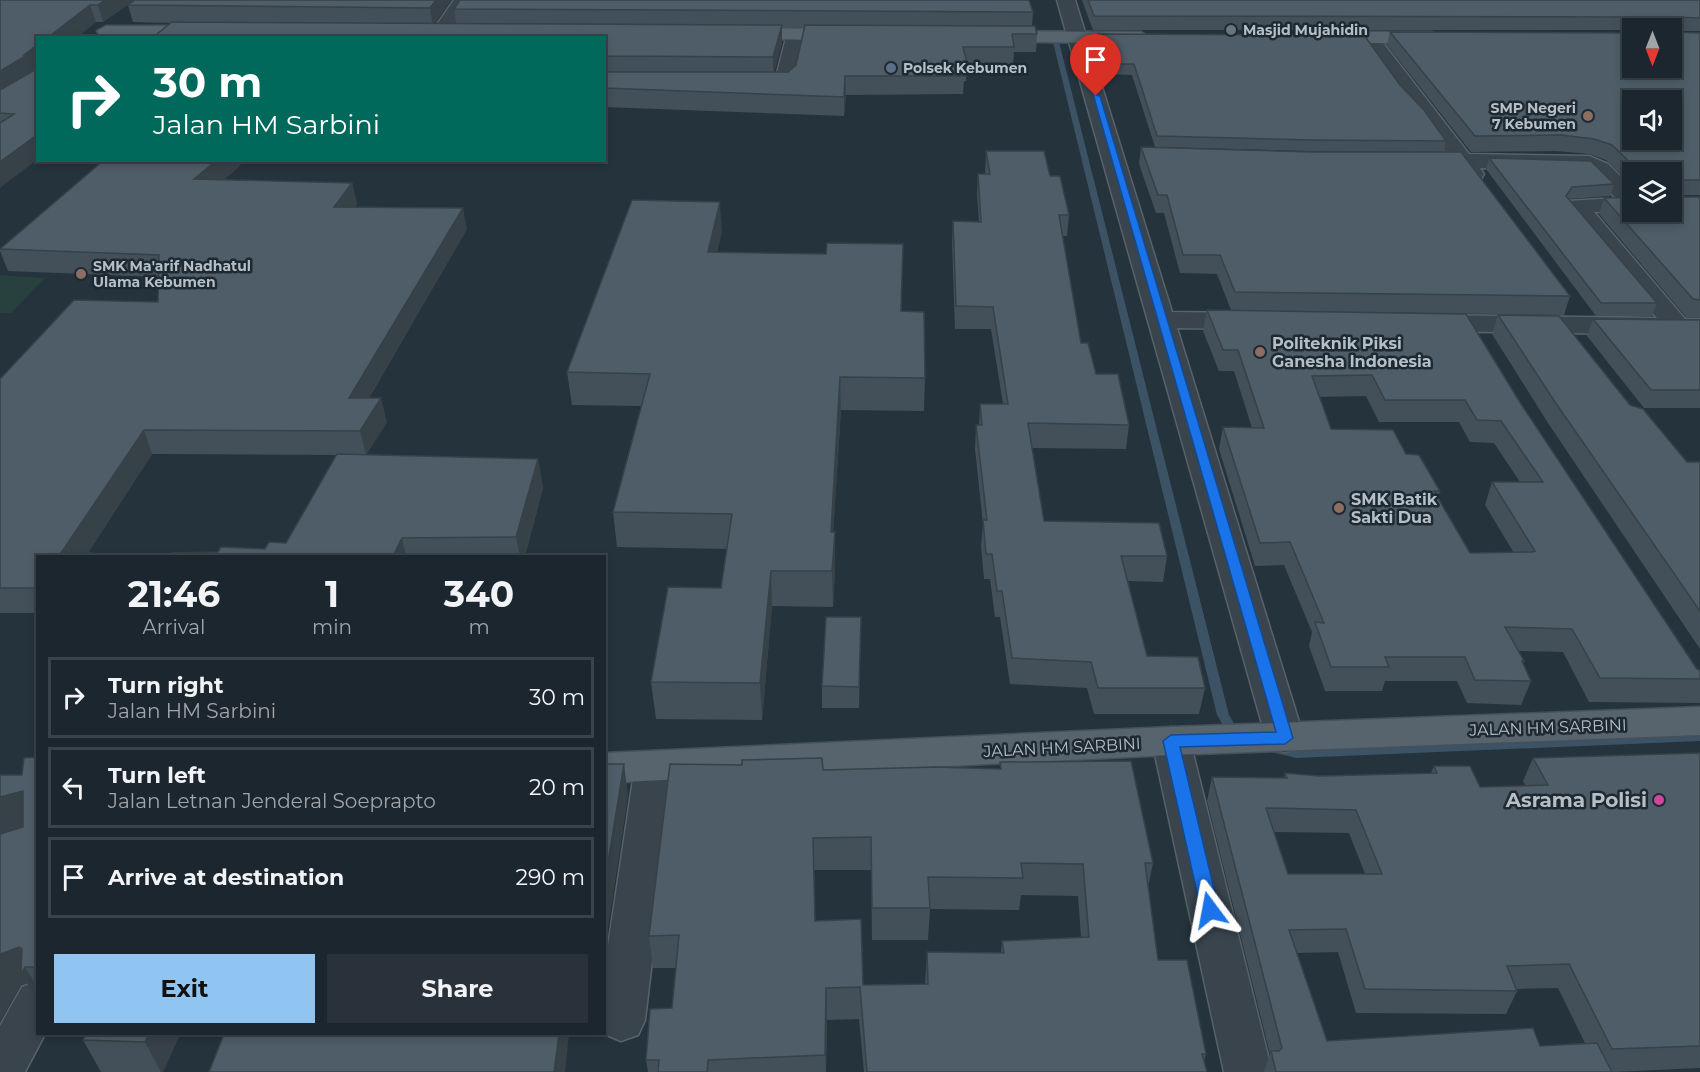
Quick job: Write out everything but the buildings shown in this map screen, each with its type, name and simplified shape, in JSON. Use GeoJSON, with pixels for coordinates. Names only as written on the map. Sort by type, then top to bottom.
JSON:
{"type":"FeatureCollection","features":[{"type":"Feature","properties":{"kind":"main road"},"geometry":{"type":"LineString","coordinates":[[101,34],[132,12]]}},
{"type":"Feature","properties":{"kind":"main road"},"geometry":{"type":"LineString","coordinates":[[101,34],[222,32]]}},
{"type":"Feature","properties":{"kind":"main road"},"geometry":{"type":"LineString","coordinates":[[417,33],[449,33]]}},
{"type":"Feature","properties":{"kind":"main road"},"geometry":{"type":"LineString","coordinates":[[715,34],[863,36]]}},
{"type":"Feature","properties":{"kind":"main road"},"geometry":{"type":"LineString","coordinates":[[978,36],[1160,38]]}},
{"type":"Feature","properties":{"kind":"main road"},"geometry":{"type":"LineString","coordinates":[[1299,38],[1448,38]]}},
{"type":"Feature","properties":{"kind":"main road","name":"JALAN HM SARBINI"},"geometry":{"type":"LineString","coordinates":[[606,768],[1186,741],[1700,721]]}},
{"type":"Feature","properties":{"kind":"street"},"geometry":{"type":"LineString","coordinates":[[449,33],[463,0]]}},
{"type":"Feature","properties":{"kind":"street"},"geometry":{"type":"LineString","coordinates":[[1066,0],[1122,154],[1162,320],[1273,739]]}},
{"type":"Feature","properties":{"kind":"street"},"geometry":{"type":"LineString","coordinates":[[731,84],[784,83],[796,34]]}},
{"type":"Feature","properties":{"kind":"street"},"geometry":{"type":"LineString","coordinates":[[1369,38],[1488,195]]}},
{"type":"Feature","properties":{"kind":"street"},"geometry":{"type":"LineString","coordinates":[[766,63],[789,63]]}},
{"type":"Feature","properties":{"kind":"street"},"geometry":{"type":"LineString","coordinates":[[1403,160],[1589,163],[1600,169],[1622,192]]}},
{"type":"Feature","properties":{"kind":"street"},"geometry":{"type":"LineString","coordinates":[[1622,204],[1576,206],[1689,327]]}},
{"type":"Feature","properties":{"kind":"street"},"geometry":{"type":"LineString","coordinates":[[1401,323],[1574,319],[1689,327]]}},
{"type":"Feature","properties":{"kind":"street"},"geometry":{"type":"LineString","coordinates":[[1574,319],[1583,353]]}},
{"type":"Feature","properties":{"kind":"street"},"geometry":{"type":"LineString","coordinates":[[1162,320],[1276,321]]}},
{"type":"Feature","properties":{"kind":"street"},"geometry":{"type":"LineString","coordinates":[[1469,323],[1488,354]]}},
{"type":"Feature","properties":{"kind":"street"},"geometry":{"type":"LineString","coordinates":[[1186,741],[1248,1072]]}},
{"type":"Feature","properties":{"kind":"street"},"geometry":{"type":"LineString","coordinates":[[621,1020],[655,766]]}},
{"type":"Feature","properties":{"kind":"street"},"geometry":{"type":"LineString","coordinates":[[0,1072],[36,1004]]}},
{"type":"Feature","properties":{"kind":"green space"},"geometry":{"type":"Polygon","coordinates":[[[0,275],[45,278],[11,313],[0,313],[0,275]]]}},
{"type":"Feature","properties":{"kind":"waterway"},"geometry":{"type":"LineString","coordinates":[[1056,42],[1223,715],[1236,737]]}},
{"type":"Feature","properties":{"kind":"waterway"},"geometry":{"type":"LineString","coordinates":[[1275,749],[1296,753],[1700,737]]}},
{"type":"Feature","properties":{"kind":"place","name":"Masjid Mujahidin"},"geometry":{"type":"Point","coordinates":[1231,30]}},
{"type":"Feature","properties":{"kind":"place","name":"Polsek Kebumen"},"geometry":{"type":"Point","coordinates":[891,68]}},
{"type":"Feature","properties":{"kind":"place","name":"SMP Negeri 7 Kebumen"},"geometry":{"type":"Point","coordinates":[1588,116]}},
{"type":"Feature","properties":{"kind":"place","name":"SMK Ma'arif Nadhatul Ulama Kebumen"},"geometry":{"type":"Point","coordinates":[81,274]}},
{"type":"Feature","properties":{"kind":"place","name":"Politeknik Piksi Ganesha Indonesia"},"geometry":{"type":"Point","coordinates":[1260,352]}},
{"type":"Feature","properties":{"kind":"place","name":"SMK Batik Sakti Dua"},"geometry":{"type":"Point","coordinates":[1339,508]}},
{"type":"Feature","properties":{"kind":"place","name":"Asrama Polisi"},"geometry":{"type":"Point","coordinates":[1659,800]}},
{"type":"Feature","properties":{"kind":"route"},"geometry":{"type":"LineString","coordinates":[[1096,96],[1285,738],[1171,741],[1210,910]]}}]}
